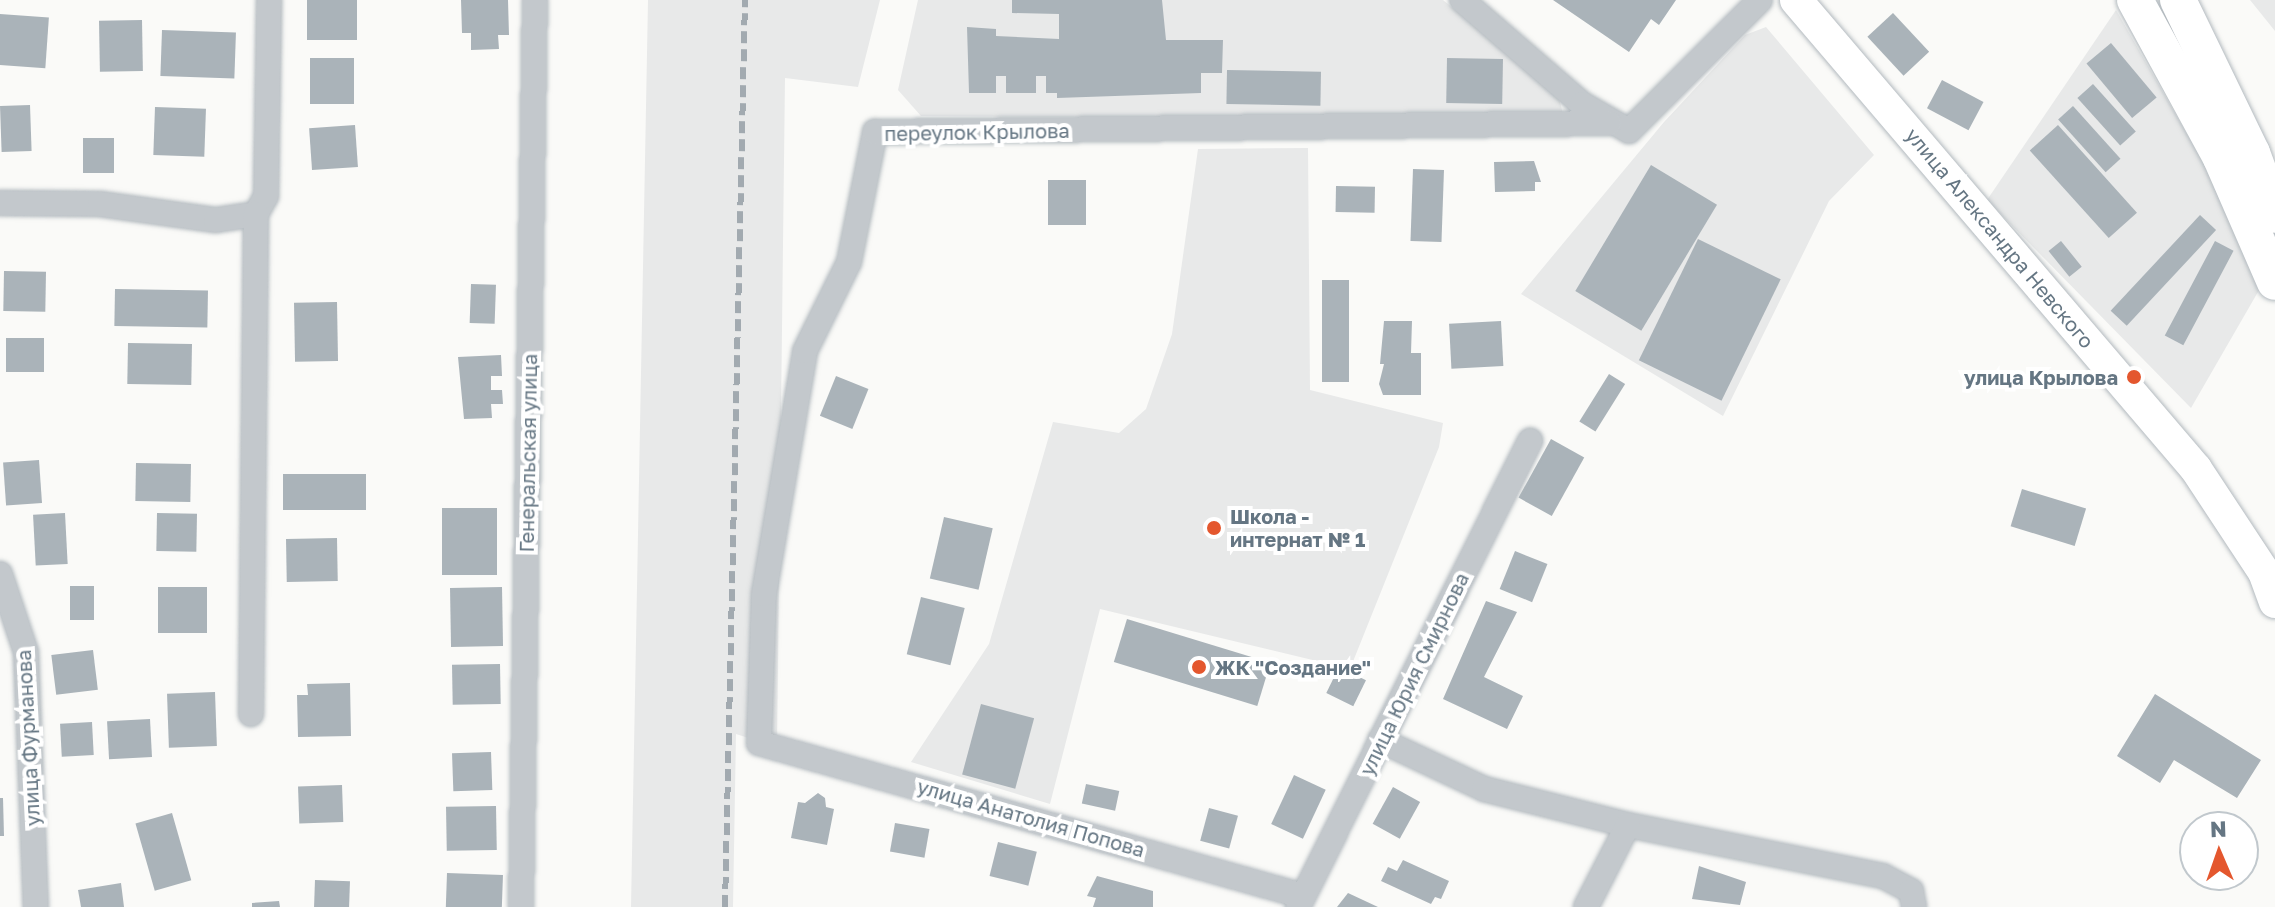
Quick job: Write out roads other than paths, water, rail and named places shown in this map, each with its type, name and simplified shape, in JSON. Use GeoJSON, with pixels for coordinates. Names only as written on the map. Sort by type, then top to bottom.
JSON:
{"type":"FeatureCollection","features":[{"type":"Feature","properties":{"kind":"main road"},"geometry":{"type":"LineString","coordinates":[[2135,0],[2221,158],[2275,282]]}},
{"type":"Feature","properties":{"kind":"main road"},"geometry":{"type":"LineString","coordinates":[[2178,0],[2263,153],[2275,215]]}},
{"type":"Feature","properties":{"kind":"street"},"geometry":{"type":"LineString","coordinates":[[251,714],[256,214],[266,196],[269,0]]}},
{"type":"Feature","properties":{"kind":"street","name":"Генеральская улица"},"geometry":{"type":"LineString","coordinates":[[521,907],[535,0]]}},
{"type":"Feature","properties":{"kind":"street"},"geometry":{"type":"LineString","coordinates":[[1462,0],[1609,123],[1629,131],[1760,0]]}},
{"type":"Feature","properties":{"kind":"street","name":"улица Александра Невского"},"geometry":{"type":"LineString","coordinates":[[1796,0],[2196,469],[2264,572],[2275,602]]}},
{"type":"Feature","properties":{"kind":"street","name":"переулок Крылова"},"geometry":{"type":"LineString","coordinates":[[759,743],[764,594],[805,351],[849,262],[875,132],[1609,123]]}},
{"type":"Feature","properties":{"kind":"street"},"geometry":{"type":"LineString","coordinates":[[0,203],[100,204],[216,220],[256,214]]}},
{"type":"Feature","properties":{"kind":"street","name":"улица Юрия Смирнова"},"geometry":{"type":"LineString","coordinates":[[1301,901],[1530,441]]}},
{"type":"Feature","properties":{"kind":"street","name":"улица Фурманова"},"geometry":{"type":"LineString","coordinates":[[0,574],[26,652],[36,907]]}},
{"type":"Feature","properties":{"kind":"street"},"geometry":{"type":"LineString","coordinates":[[1380,740],[1484,789],[1628,825],[1883,876],[1911,891],[1914,907]]}},
{"type":"Feature","properties":{"kind":"street","name":"улица Анатолия Попова"},"geometry":{"type":"LineString","coordinates":[[759,743],[1301,901]]}},
{"type":"Feature","properties":{"kind":"street"},"geometry":{"type":"LineString","coordinates":[[1586,907],[1628,825]]}},
{"type":"Feature","properties":{"kind":"railway"},"geometry":{"type":"LineString","coordinates":[[725,907],[745,0]]}},
{"type":"Feature","properties":{"kind":"place","name":"улица Крылова"},"geometry":{"type":"Point","coordinates":[2134,377]}},
{"type":"Feature","properties":{"kind":"place","name":"Школа - интернат № 1"},"geometry":{"type":"Point","coordinates":[1214,528]}},
{"type":"Feature","properties":{"kind":"place","name":"ЖК \"Создание\""},"geometry":{"type":"Point","coordinates":[1199,667]}}]}
